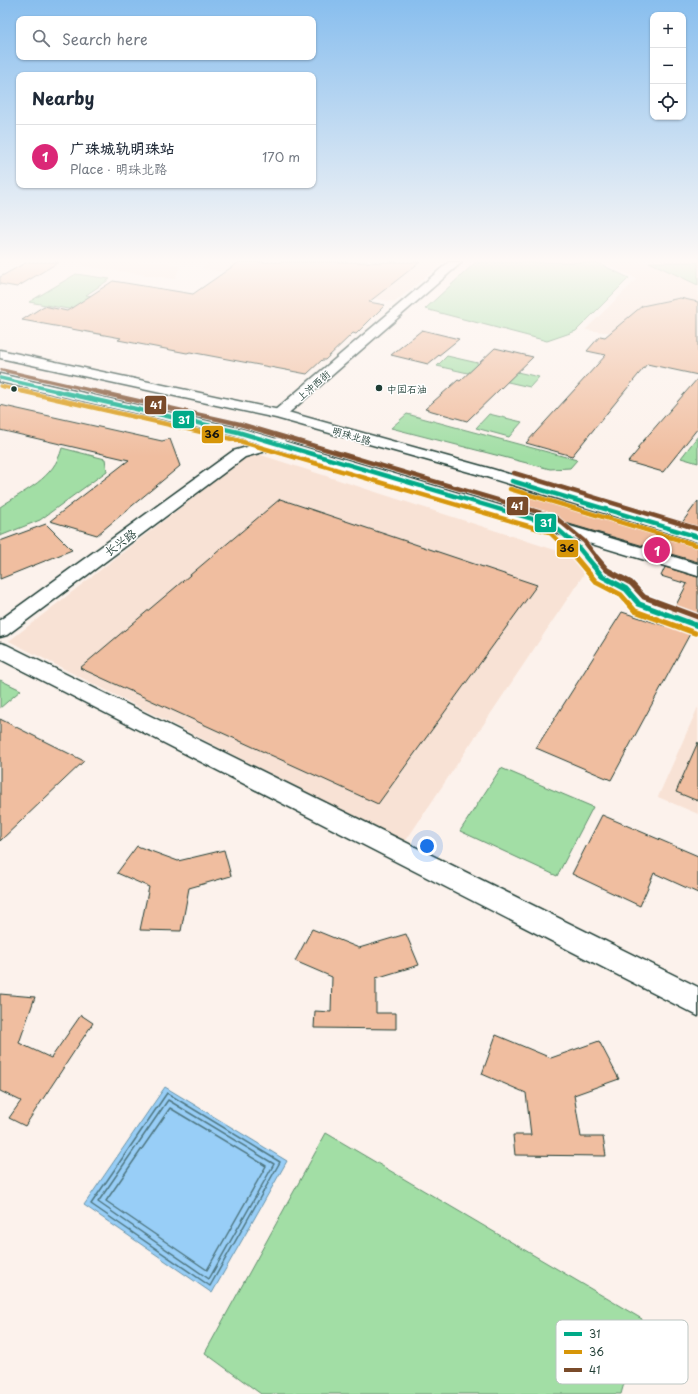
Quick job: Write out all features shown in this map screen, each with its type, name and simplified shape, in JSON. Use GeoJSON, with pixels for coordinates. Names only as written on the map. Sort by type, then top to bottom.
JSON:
{"type":"FeatureCollection","features":[{"type":"Feature","properties":{"kind":"main road","name":"上沖西街"},"geometry":{"type":"LineString","coordinates":[[279,414],[380,327]]}},
{"type":"Feature","properties":{"kind":"main road","name":"明珠北路"},"geometry":{"type":"LineString","coordinates":[[0,354],[279,414],[486,472],[698,537]]}},
{"type":"Feature","properties":{"kind":"main road"},"geometry":{"type":"LineString","coordinates":[[0,378],[238,432],[278,443],[698,570]]}},
{"type":"Feature","properties":{"kind":"main road"},"geometry":{"type":"LineString","coordinates":[[238,432],[239,454]]}},
{"type":"Feature","properties":{"kind":"main road","name":"长兴路"},"geometry":{"type":"LineString","coordinates":[[0,630],[239,454],[278,443]]}},
{"type":"Feature","properties":{"kind":"main road"},"geometry":{"type":"LineString","coordinates":[[0,650],[698,1002]]}},
{"type":"Feature","properties":{"kind":"shaded area"},"geometry":{"type":"Polygon","coordinates":[[[588,327],[698,327],[698,342],[585,330],[588,327]]]}},
{"type":"Feature","properties":{"kind":"shaded area"},"geometry":{"type":"Polygon","coordinates":[[[252,452],[592,562],[405,842],[9,641],[252,452]]]}},
{"type":"Feature","properties":{"kind":"shaded area"},"geometry":{"type":"Polygon","coordinates":[[[698,707],[698,814],[658,797],[698,707]]]}},
{"type":"Feature","properties":{"kind":"green space"},"geometry":{"type":"Polygon","coordinates":[[[494,327],[580,327],[576,331],[547,341],[494,327]]]}},
{"type":"Feature","properties":{"kind":"green space"},"geometry":{"type":"Polygon","coordinates":[[[447,356],[539,377],[530,387],[437,366],[447,356]]]}},
{"type":"Feature","properties":{"kind":"green space"},"geometry":{"type":"Polygon","coordinates":[[[407,414],[577,460],[570,468],[550,469],[391,428],[407,414]]]}},
{"type":"Feature","properties":{"kind":"green space"},"geometry":{"type":"Polygon","coordinates":[[[489,414],[522,422],[509,437],[476,428],[489,414]]]}},
{"type":"Feature","properties":{"kind":"green space"},"geometry":{"type":"Polygon","coordinates":[[[698,436],[698,463],[681,458],[698,436]]]}},
{"type":"Feature","properties":{"kind":"green space"},"geometry":{"type":"Polygon","coordinates":[[[62,448],[105,459],[107,471],[40,520],[0,536],[0,507],[37,483],[45,476],[58,459],[62,448]]]}},
{"type":"Feature","properties":{"kind":"green space"},"geometry":{"type":"Polygon","coordinates":[[[0,680],[21,690],[0,708],[0,680]]]}},
{"type":"Feature","properties":{"kind":"green space"},"geometry":{"type":"Polygon","coordinates":[[[501,768],[593,807],[557,876],[460,831],[501,768]]]}},
{"type":"Feature","properties":{"kind":"green space"},"geometry":{"type":"Polygon","coordinates":[[[326,1133],[642,1319],[556,1320],[556,1384],[624,1384],[621,1394],[261,1394],[205,1353],[326,1133]]]}},
{"type":"Feature","properties":{"kind":"water"},"geometry":{"type":"Polygon","coordinates":[[[165,1087],[287,1161],[212,1293],[84,1205],[165,1087]]]}},
{"type":"Feature","properties":{"kind":"building"},"geometry":{"type":"Polygon","coordinates":[[[61,327],[363,327],[356,334],[353,333],[325,360],[322,360],[307,374],[118,340],[121,338],[61,327]]]}},
{"type":"Feature","properties":{"kind":"building"},"geometry":{"type":"Polygon","coordinates":[[[617,327],[698,327],[698,375],[647,364],[572,456],[526,443],[606,355],[587,351],[600,336],[605,337],[617,327]]]}},
{"type":"Feature","properties":{"kind":"building"},"geometry":{"type":"Polygon","coordinates":[[[422,330],[459,339],[428,364],[391,355],[422,330]]]}},
{"type":"Feature","properties":{"kind":"building"},"geometry":{"type":"Polygon","coordinates":[[[495,348],[533,357],[467,421],[425,409],[458,380],[460,381],[495,348]]]}},
{"type":"Feature","properties":{"kind":"building"},"geometry":{"type":"Polygon","coordinates":[[[698,378],[698,428],[663,472],[628,462],[639,449],[637,448],[698,378]]]}},
{"type":"Feature","properties":{"kind":"building"},"geometry":{"type":"Polygon","coordinates":[[[0,405],[162,441],[170,439],[180,466],[97,535],[50,521],[129,460],[0,430],[0,405]]]}},
{"type":"Feature","properties":{"kind":"building"},"geometry":{"type":"Polygon","coordinates":[[[530,492],[698,543],[698,562],[518,509],[522,498],[530,492]]]}},
{"type":"Feature","properties":{"kind":"building"},"geometry":{"type":"Polygon","coordinates":[[[280,499],[537,585],[378,804],[80,668],[280,499]]]}},
{"type":"Feature","properties":{"kind":"building"},"geometry":{"type":"Polygon","coordinates":[[[698,501],[698,529],[681,524],[698,501]]]}},
{"type":"Feature","properties":{"kind":"building"},"geometry":{"type":"Polygon","coordinates":[[[46,524],[72,550],[0,579],[0,541],[46,524]]]}},
{"type":"Feature","properties":{"kind":"building"},"geometry":{"type":"Polygon","coordinates":[[[665,567],[698,577],[698,619],[611,780],[536,748],[622,612],[665,626],[687,584],[661,576],[665,567]]]}},
{"type":"Feature","properties":{"kind":"building"},"geometry":{"type":"Polygon","coordinates":[[[0,719],[84,761],[0,841],[0,719]]]}},
{"type":"Feature","properties":{"kind":"building"},"geometry":{"type":"Polygon","coordinates":[[[698,742],[698,801],[676,792],[698,742]]]}},
{"type":"Feature","properties":{"kind":"building"},"geometry":{"type":"Polygon","coordinates":[[[602,815],[698,856],[698,893],[654,873],[640,906],[572,874],[602,815]]]}},
{"type":"Feature","properties":{"kind":"building"},"geometry":{"type":"Polygon","coordinates":[[[137,846],[178,861],[224,850],[231,876],[189,888],[181,931],[140,930],[149,887],[117,873],[137,846]]]}},
{"type":"Feature","properties":{"kind":"building"},"geometry":{"type":"Polygon","coordinates":[[[312,929],[359,948],[406,934],[419,965],[376,978],[376,1013],[396,1013],[396,1029],[314,1028],[315,1011],[331,1012],[332,977],[295,961],[312,929]]]}},
{"type":"Feature","properties":{"kind":"building"},"geometry":{"type":"Polygon","coordinates":[[[0,994],[35,997],[19,1043],[51,1058],[81,1015],[93,1023],[25,1126],[9,1118],[21,1101],[0,1091],[0,994]]]}},
{"type":"Feature","properties":{"kind":"building"},"geometry":{"type":"Polygon","coordinates":[[[496,1035],[551,1058],[599,1041],[619,1079],[574,1095],[581,1137],[603,1137],[606,1156],[515,1155],[513,1135],[531,1135],[526,1093],[482,1074],[496,1035]]]}},
{"type":"Feature","properties":{"kind":"transit line","name":"41"},"geometry":{"type":"LineString","coordinates":[[2,370],[240,424],[555,517],[584,541],[607,570],[631,583],[644,597],[698,617]]}},
{"type":"Feature","properties":{"kind":"transit line","name":"31"},"geometry":{"type":"LineString","coordinates":[[0,378],[238,432],[553,525],[578,547],[602,576],[626,589],[639,604],[698,626]]}},
{"type":"Feature","properties":{"kind":"transit line","name":"36"},"geometry":{"type":"LineString","coordinates":[[0,386],[236,440],[549,532],[572,553],[596,582],[621,595],[635,611],[695,633]]}},
{"type":"Feature","properties":{"kind":"transit line","name":"41"},"geometry":{"type":"LineString","coordinates":[[514,473],[698,529]]}},
{"type":"Feature","properties":{"kind":"transit line","name":"31"},"geometry":{"type":"LineString","coordinates":[[512,481],[698,537]]}},
{"type":"Feature","properties":{"kind":"transit line","name":"36"},"geometry":{"type":"LineString","coordinates":[[510,489],[696,545]]}},
{"type":"Feature","properties":{"kind":"place","name":"中国石油"},"geometry":{"type":"Point","coordinates":[379,388]}},
{"type":"Feature","properties":{"kind":"place","name":"广珠城轨明珠站"},"geometry":{"type":"Point","coordinates":[657,550]}}]}
